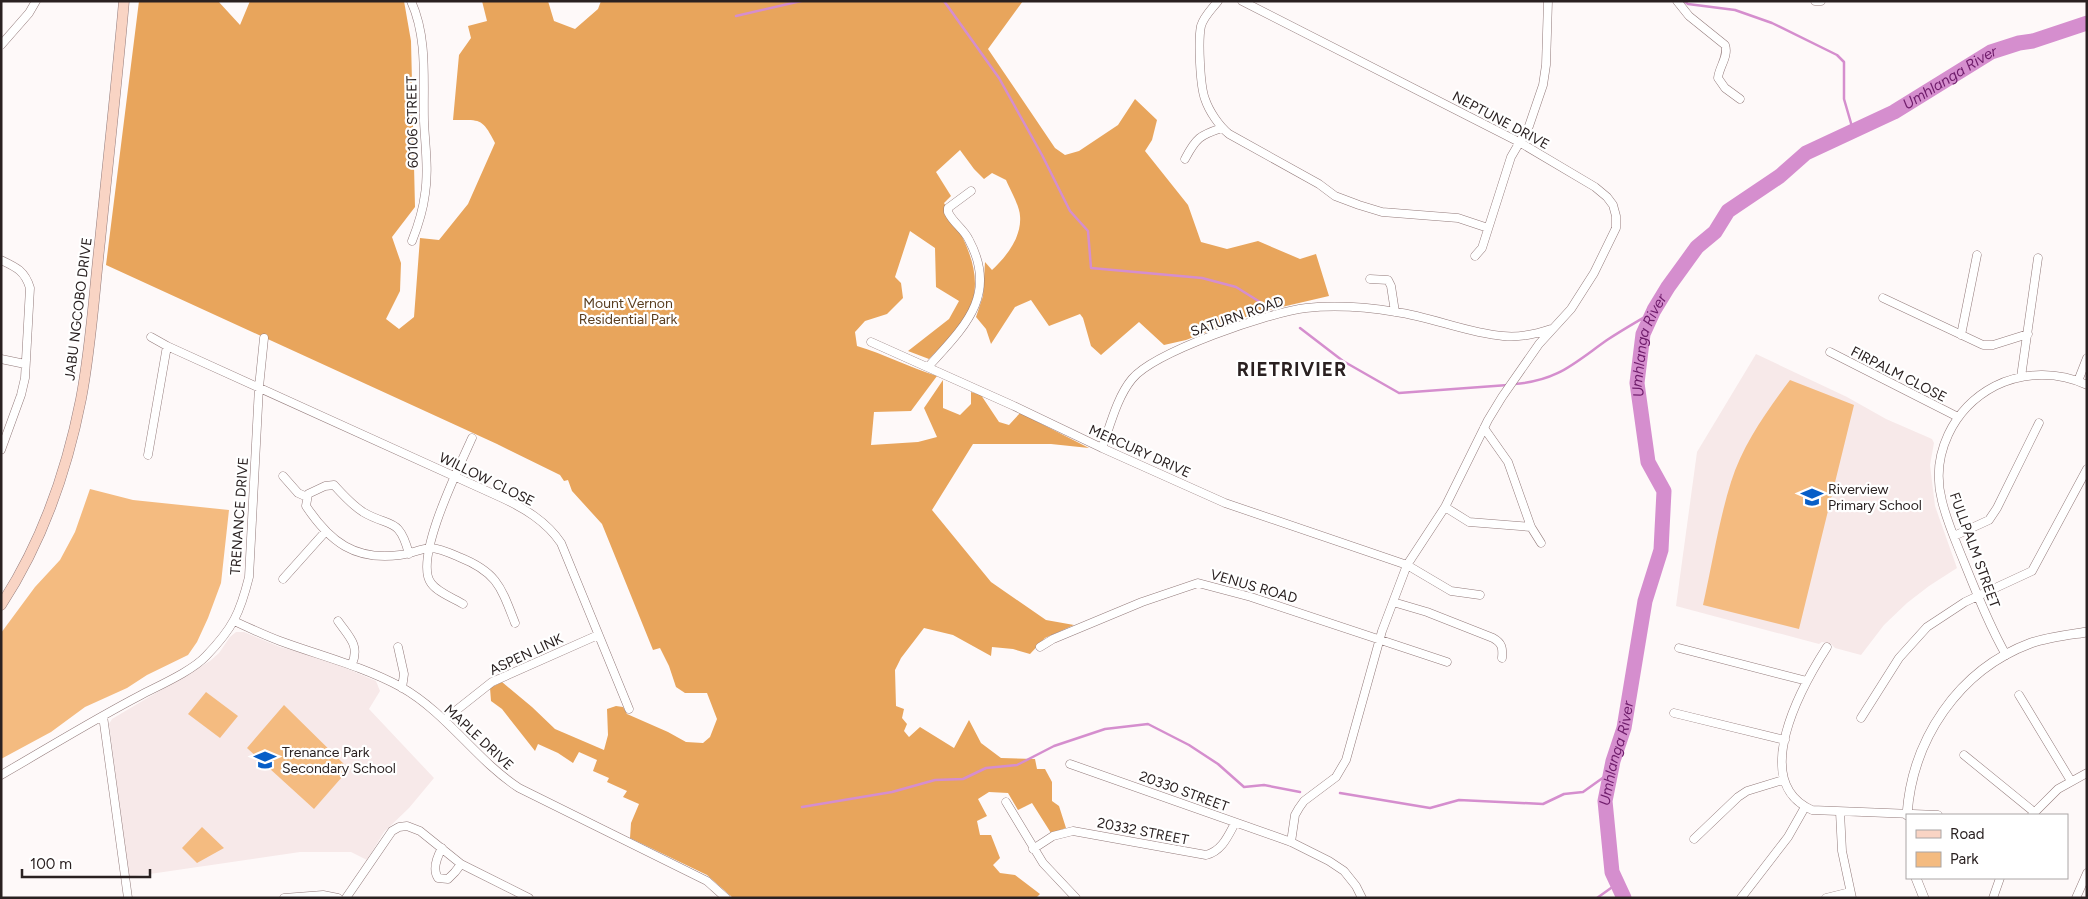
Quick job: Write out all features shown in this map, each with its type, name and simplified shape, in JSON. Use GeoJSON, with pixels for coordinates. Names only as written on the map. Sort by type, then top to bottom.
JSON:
{"type":"FeatureCollection","features":[{"type":"Feature","properties":{"kind":"main road","name":"JABU NGCOBO DRIVE"},"geometry":{"type":"LineString","coordinates":[[1,606],[27,559],[51,504],[68,454],[81,398],[89,341],[124,1]]}},
{"type":"Feature","properties":{"kind":"street"},"geometry":{"type":"LineString","coordinates":[[1,45],[29,13],[36,1]]}},
{"type":"Feature","properties":{"kind":"street","name":"60106 STREET"},"geometry":{"type":"LineString","coordinates":[[411,1],[416,11],[423,53],[426,155],[426,192],[420,221],[412,241]]}},
{"type":"Feature","properties":{"kind":"street"},"geometry":{"type":"LineString","coordinates":[[1218,1],[1206,15],[1201,26],[1200,37],[1205,100],[1222,128],[1289,169],[1319,184],[1335,196],[1382,212],[1458,218],[1488,228]]}},
{"type":"Feature","properties":{"kind":"street","name":"NEPTUNE DRIVE"},"geometry":{"type":"LineString","coordinates":[[1242,1],[1519,142],[1595,187],[1610,201],[1616,216],[1613,234],[1594,273],[1571,309],[1551,329]]}},
{"type":"Feature","properties":{"kind":"street"},"geometry":{"type":"LineString","coordinates":[[1475,256],[1482,248],[1511,157],[1529,126],[1543,85],[1546,65],[1548,1]]}},
{"type":"Feature","properties":{"kind":"street"},"geometry":{"type":"LineString","coordinates":[[1677,1],[1689,16],[1725,45],[1727,49],[1718,78],[1725,88],[1740,100]]}},
{"type":"Feature","properties":{"kind":"street"},"geometry":{"type":"LineString","coordinates":[[1814,1],[1820,1]]}},
{"type":"Feature","properties":{"kind":"street"},"geometry":{"type":"LineString","coordinates":[[1185,159],[1194,142],[1201,136],[1222,128]]}},
{"type":"Feature","properties":{"kind":"street"},"geometry":{"type":"LineString","coordinates":[[928,367],[968,320],[975,307],[980,289],[979,267],[970,241],[948,212],[948,208],[951,205],[971,191]]}},
{"type":"Feature","properties":{"kind":"street"},"geometry":{"type":"LineString","coordinates":[[1961,335],[1977,255]]}},
{"type":"Feature","properties":{"kind":"street"},"geometry":{"type":"LineString","coordinates":[[2021,377],[2038,258]]}},
{"type":"Feature","properties":{"kind":"street"},"geometry":{"type":"LineString","coordinates":[[1,260],[21,270],[27,277],[30,288],[25,378],[21,395],[2,447]]}},
{"type":"Feature","properties":{"kind":"street"},"geometry":{"type":"LineString","coordinates":[[1370,279],[1388,280],[1391,286],[1395,312]]}},
{"type":"Feature","properties":{"kind":"street"},"geometry":{"type":"LineString","coordinates":[[1883,298],[1983,345],[1993,345],[2028,334]]}},
{"type":"Feature","properties":{"kind":"street","name":"SATURN ROAD"},"geometry":{"type":"LineString","coordinates":[[1102,448],[1115,413],[1132,379],[1143,368],[1165,356],[1250,323],[1285,312],[1330,307],[1362,308],[1395,312],[1503,336],[1518,336],[1551,329]]}},
{"type":"Feature","properties":{"kind":"street"},"geometry":{"type":"LineString","coordinates":[[1291,842],[1295,815],[1299,808],[1304,801],[1336,777],[1346,760],[1380,639],[1407,565],[1445,507],[1484,428],[1502,397],[1522,366],[1551,329]]}},
{"type":"Feature","properties":{"kind":"street","name":"WILLOW CLOSE"},"geometry":{"type":"LineString","coordinates":[[151,337],[167,346],[259,386],[522,507],[554,532],[564,551],[629,708]]}},
{"type":"Feature","properties":{"kind":"street","name":"TRENANCE DRIVE"},"geometry":{"type":"LineString","coordinates":[[1,774],[160,686],[204,658],[234,621],[241,606],[249,577],[259,386],[264,338]]}},
{"type":"Feature","properties":{"kind":"street","name":"MERCURY DRIVE"},"geometry":{"type":"LineString","coordinates":[[871,342],[1225,503],[1407,565],[1451,591],[1480,595]]}},
{"type":"Feature","properties":{"kind":"street"},"geometry":{"type":"LineString","coordinates":[[148,455],[167,346]]}},
{"type":"Feature","properties":{"kind":"street","name":"FIRPALM CLOSE"},"geometry":{"type":"LineString","coordinates":[[1830,352],[1958,417]]}},
{"type":"Feature","properties":{"kind":"street"},"geometry":{"type":"LineString","coordinates":[[2078,381],[2087,358]]}},
{"type":"Feature","properties":{"kind":"street"},"geometry":{"type":"LineString","coordinates":[[1,359],[25,364]]}},
{"type":"Feature","properties":{"kind":"street","name":"FULLPALM STREET"},"geometry":{"type":"LineString","coordinates":[[2006,655],[1989,624],[1941,500],[1938,474],[1944,443],[1958,417],[1988,390],[2021,377],[2053,376],[2078,381],[2087,385]]}},
{"type":"Feature","properties":{"kind":"street"},"geometry":{"type":"LineString","coordinates":[[1954,536],[1989,520],[2039,423]]}},
{"type":"Feature","properties":{"kind":"street"},"geometry":{"type":"LineString","coordinates":[[1484,428],[1508,462],[1531,527],[1541,543]]}},
{"type":"Feature","properties":{"kind":"street"},"geometry":{"type":"LineString","coordinates":[[463,604],[431,584],[425,571],[439,515],[472,438]]}},
{"type":"Feature","properties":{"kind":"street"},"geometry":{"type":"LineString","coordinates":[[1861,718],[1899,658],[1927,627],[1965,602],[2032,571],[2087,470]]}},
{"type":"Feature","properties":{"kind":"street"},"geometry":{"type":"LineString","coordinates":[[283,476],[298,493],[307,497]]}},
{"type":"Feature","properties":{"kind":"street"},"geometry":{"type":"LineString","coordinates":[[409,554],[400,530],[384,520],[364,513],[334,485],[325,486],[308,494],[306,506],[326,531],[337,542],[364,555],[380,558],[409,554],[430,548],[450,553],[479,565],[494,578],[505,597],[515,623]]}},
{"type":"Feature","properties":{"kind":"street"},"geometry":{"type":"LineString","coordinates":[[1445,507],[1469,522],[1531,527]]}},
{"type":"Feature","properties":{"kind":"street"},"geometry":{"type":"LineString","coordinates":[[283,579],[326,531]]}},
{"type":"Feature","properties":{"kind":"street","name":"VENUS ROAD"},"geometry":{"type":"LineString","coordinates":[[1040,647],[1053,639],[1142,602],[1198,584],[1251,597],[1447,662]]}},
{"type":"Feature","properties":{"kind":"street"},"geometry":{"type":"LineString","coordinates":[[1393,602],[1427,612],[1493,638],[1500,642],[1503,648],[1502,658]]}},
{"type":"Feature","properties":{"kind":"street","name":"MAPLE DRIVE"},"geometry":{"type":"LineString","coordinates":[[234,621],[279,641],[352,664],[402,688],[444,720],[499,775],[519,788],[707,881],[726,898]]}},
{"type":"Feature","properties":{"kind":"street"},"geometry":{"type":"LineString","coordinates":[[338,621],[356,649],[356,655],[352,664]]}},
{"type":"Feature","properties":{"kind":"street"},"geometry":{"type":"LineString","coordinates":[[1907,814],[1911,783],[1916,764],[1937,719],[1965,686],[1981,672],[2006,655],[2031,643],[2087,632]]}},
{"type":"Feature","properties":{"kind":"street","name":"ASPEN LINK"},"geometry":{"type":"LineString","coordinates":[[444,720],[492,682],[598,636]]}},
{"type":"Feature","properties":{"kind":"street"},"geometry":{"type":"LineString","coordinates":[[398,647],[404,674],[402,688]]}},
{"type":"Feature","properties":{"kind":"street"},"geometry":{"type":"LineString","coordinates":[[1827,647],[1807,681],[1785,740],[1781,761],[1783,780],[1787,789],[1805,807],[1812,810],[1906,815]]}},
{"type":"Feature","properties":{"kind":"street"},"geometry":{"type":"LineString","coordinates":[[1679,648],[1807,681]]}},
{"type":"Feature","properties":{"kind":"street"},"geometry":{"type":"LineString","coordinates":[[2019,695],[2070,781]]}},
{"type":"Feature","properties":{"kind":"street"},"geometry":{"type":"LineString","coordinates":[[1674,713],[1785,740]]}},
{"type":"Feature","properties":{"kind":"street"},"geometry":{"type":"LineString","coordinates":[[103,716],[128,898]]}},
{"type":"Feature","properties":{"kind":"street"},"geometry":{"type":"LineString","coordinates":[[1964,755],[2033,814],[2045,800],[2070,781],[2087,773]]}},
{"type":"Feature","properties":{"kind":"street","name":"20330 STREET"},"geometry":{"type":"LineString","coordinates":[[1070,764],[1291,842],[1329,861],[1344,871],[1356,886],[1362,898]]}},
{"type":"Feature","properties":{"kind":"street"},"geometry":{"type":"LineString","coordinates":[[1694,839],[1738,797],[1747,791],[1783,780]]}},
{"type":"Feature","properties":{"kind":"street"},"geometry":{"type":"LineString","coordinates":[[1006,802],[1033,849],[1052,873],[1076,898]]}},
{"type":"Feature","properties":{"kind":"street"},"geometry":{"type":"LineString","coordinates":[[1741,898],[1788,837],[1805,807]]}},
{"type":"Feature","properties":{"kind":"street"},"geometry":{"type":"LineString","coordinates":[[1826,898],[1851,895],[1842,851],[1840,812]]}},
{"type":"Feature","properties":{"kind":"street","name":"20332 STREET"},"geometry":{"type":"LineString","coordinates":[[1033,849],[1054,836],[1073,831],[1206,855],[1214,853],[1222,846],[1235,822]]}},
{"type":"Feature","properties":{"kind":"street"},"geometry":{"type":"LineString","coordinates":[[346,898],[392,831],[399,827],[407,826],[420,831],[461,864],[518,895],[529,898]]}},
{"type":"Feature","properties":{"kind":"street"},"geometry":{"type":"LineString","coordinates":[[442,848],[435,867],[435,875],[438,878],[448,879],[461,864]]}},
{"type":"Feature","properties":{"kind":"street"},"geometry":{"type":"LineString","coordinates":[[2076,898],[2087,873]]}},
{"type":"Feature","properties":{"kind":"street"},"geometry":{"type":"LineString","coordinates":[[1916,879],[1924,898]]}},
{"type":"Feature","properties":{"kind":"street"},"geometry":{"type":"LineString","coordinates":[[1993,898],[2000,879]]}},
{"type":"Feature","properties":{"kind":"street"},"geometry":{"type":"LineString","coordinates":[[284,898],[323,895],[338,898]]}},
{"type":"Feature","properties":{"kind":"shaded area","name":"Riverview Primary School"},"geometry":{"type":"Polygon","coordinates":[[[1756,354],[1847,397],[1886,419],[1932,439],[1934,443],[1930,465],[1935,506],[1957,568],[1907,603],[1884,625],[1861,655],[1835,648],[1831,644],[1822,642],[1819,644],[1676,606],[1697,452],[1756,354]]]}},
{"type":"Feature","properties":{"kind":"shaded area","name":"Trenance Park Secondary School"},"geometry":{"type":"Polygon","coordinates":[[[236,632],[244,632],[280,647],[320,657],[376,681],[380,691],[369,709],[434,778],[409,808],[384,832],[367,860],[351,852],[300,852],[129,877],[109,724],[112,719],[210,661],[236,632]]]}},
{"type":"Feature","properties":{"kind":"green space","name":"Mount Vernon Residential Park"},"geometry":{"type":"Polygon","coordinates":[[[139,1],[218,1],[240,25],[250,1],[404,1],[411,41],[415,207],[392,237],[401,263],[400,291],[386,319],[399,329],[414,317],[420,238],[439,240],[468,204],[495,143],[483,124],[475,120],[453,120],[459,55],[471,38],[468,26],[487,21],[482,1],[548,1],[554,21],[575,29],[598,9],[601,1],[1023,1],[988,49],[1055,148],[1065,155],[1079,151],[1118,125],[1135,99],[1157,120],[1152,140],[1145,151],[1188,205],[1201,242],[1227,249],[1258,241],[1300,259],[1316,254],[1329,296],[1256,313],[1186,340],[1164,345],[1139,322],[1101,355],[1091,346],[1083,318],[1080,314],[1049,326],[1031,300],[1015,307],[991,344],[986,329],[976,317],[983,296],[985,262],[992,270],[1008,253],[1016,239],[1020,224],[1020,212],[1006,180],[992,173],[984,179],[960,150],[936,172],[951,196],[944,203],[959,229],[974,271],[975,286],[973,300],[967,315],[954,333],[929,359],[908,351],[949,319],[959,301],[936,287],[935,248],[910,231],[895,277],[901,283],[903,298],[887,314],[865,321],[855,332],[857,346],[937,376],[911,411],[874,412],[871,445],[918,442],[937,437],[924,408],[943,380],[943,408],[960,415],[971,404],[971,392],[981,395],[999,422],[1009,425],[1020,413],[1089,448],[1051,444],[973,444],[932,510],[991,582],[1046,620],[1074,625],[1045,638],[1030,654],[1013,649],[992,647],[991,656],[953,635],[924,628],[901,658],[895,670],[896,706],[904,709],[902,718],[907,724],[904,731],[909,737],[920,727],[954,748],[969,720],[981,743],[1001,758],[1035,759],[1037,769],[1045,769],[1052,782],[1052,801],[1059,806],[1066,828],[1051,833],[1032,803],[1018,810],[1008,793],[989,792],[978,799],[987,816],[977,821],[980,835],[991,835],[1000,858],[993,865],[1000,873],[1015,875],[1040,894],[1036,898],[733,898],[707,875],[630,838],[631,823],[639,804],[623,797],[627,791],[607,782],[609,778],[593,771],[597,760],[579,752],[573,763],[558,753],[538,744],[535,751],[502,709],[491,701],[490,688],[502,682],[555,729],[604,750],[608,735],[607,709],[616,706],[623,707],[627,714],[686,742],[703,743],[710,737],[717,719],[707,693],[685,693],[676,687],[660,648],[653,650],[602,524],[572,491],[568,480],[564,481],[560,475],[497,444],[106,265],[139,1]]]}},
{"type":"Feature","properties":{"kind":"green space"},"geometry":{"type":"Polygon","coordinates":[[[1790,380],[1854,405],[1799,629],[1703,605],[1723,512],[1736,468],[1756,428],[1790,380]]]}},
{"type":"Feature","properties":{"kind":"green space"},"geometry":{"type":"Polygon","coordinates":[[[90,489],[133,500],[229,510],[221,583],[197,642],[188,655],[147,675],[127,688],[85,707],[51,732],[1,759],[1,633],[35,587],[60,560],[75,532],[90,489]]]}},
{"type":"Feature","properties":{"kind":"green space"},"geometry":{"type":"Polygon","coordinates":[[[206,692],[238,716],[220,738],[188,714],[206,692]]]}},
{"type":"Feature","properties":{"kind":"green space"},"geometry":{"type":"Polygon","coordinates":[[[284,705],[349,769],[314,809],[247,748],[284,705]]]}},
{"type":"Feature","properties":{"kind":"green space"},"geometry":{"type":"Polygon","coordinates":[[[202,827],[224,848],[197,863],[182,848],[202,827]]]}},
{"type":"Feature","properties":{"kind":"waterway"},"geometry":{"type":"LineString","coordinates":[[736,16],[801,1]]}},
{"type":"Feature","properties":{"kind":"waterway"},"geometry":{"type":"LineString","coordinates":[[944,1],[999,78],[1042,155],[1070,211],[1088,231],[1091,268],[1202,278],[1236,287],[1260,302]]}},
{"type":"Feature","properties":{"kind":"waterway"},"geometry":{"type":"LineString","coordinates":[[1684,1],[1688,4],[1735,10],[1772,23],[1837,55],[1844,62],[1844,99],[1853,130]]}},
{"type":"Feature","properties":{"kind":"waterway","name":"Umhlanga River"},"geometry":{"type":"LineString","coordinates":[[1624,898],[1612,872],[1605,801],[1613,761],[1624,728],[1645,601],[1661,550],[1664,491],[1648,462],[1637,383],[1643,334],[1654,310],[1697,247],[1715,232],[1728,211],[1780,176],[1806,153],[1894,112],[1991,52],[2019,43],[2033,41],[2087,23]]}},
{"type":"Feature","properties":{"kind":"waterway"},"geometry":{"type":"LineString","coordinates":[[1514,384],[1542,379],[1564,370],[1613,336],[1653,312]]}},
{"type":"Feature","properties":{"kind":"waterway"},"geometry":{"type":"LineString","coordinates":[[1300,328],[1343,361],[1399,393],[1508,385]]}},
{"type":"Feature","properties":{"kind":"waterway"},"geometry":{"type":"LineString","coordinates":[[802,807],[892,792],[935,780],[963,779],[986,768],[1017,765],[1054,746],[1105,729],[1148,724],[1189,745],[1218,764],[1244,787],[1264,785],[1300,792]]}},
{"type":"Feature","properties":{"kind":"waterway"},"geometry":{"type":"LineString","coordinates":[[1340,793],[1430,808],[1459,800],[1543,804],[1564,794],[1583,792],[1611,772]]}},
{"type":"Feature","properties":{"kind":"waterway"},"geometry":{"type":"LineString","coordinates":[[1597,898],[1618,883]]}},
{"type":"Feature","properties":{"kind":"place","name":"Riverview Primary School"},"geometry":{"type":"Point","coordinates":[1812,497]}},
{"type":"Feature","properties":{"kind":"place","name":"Trenance Park Secondary School"},"geometry":{"type":"Point","coordinates":[265,760]}},
{"type":"Feature","properties":{"kind":"district","name":"RIETRIVIER"},"geometry":{"type":"Point","coordinates":[1292,369]}}]}
